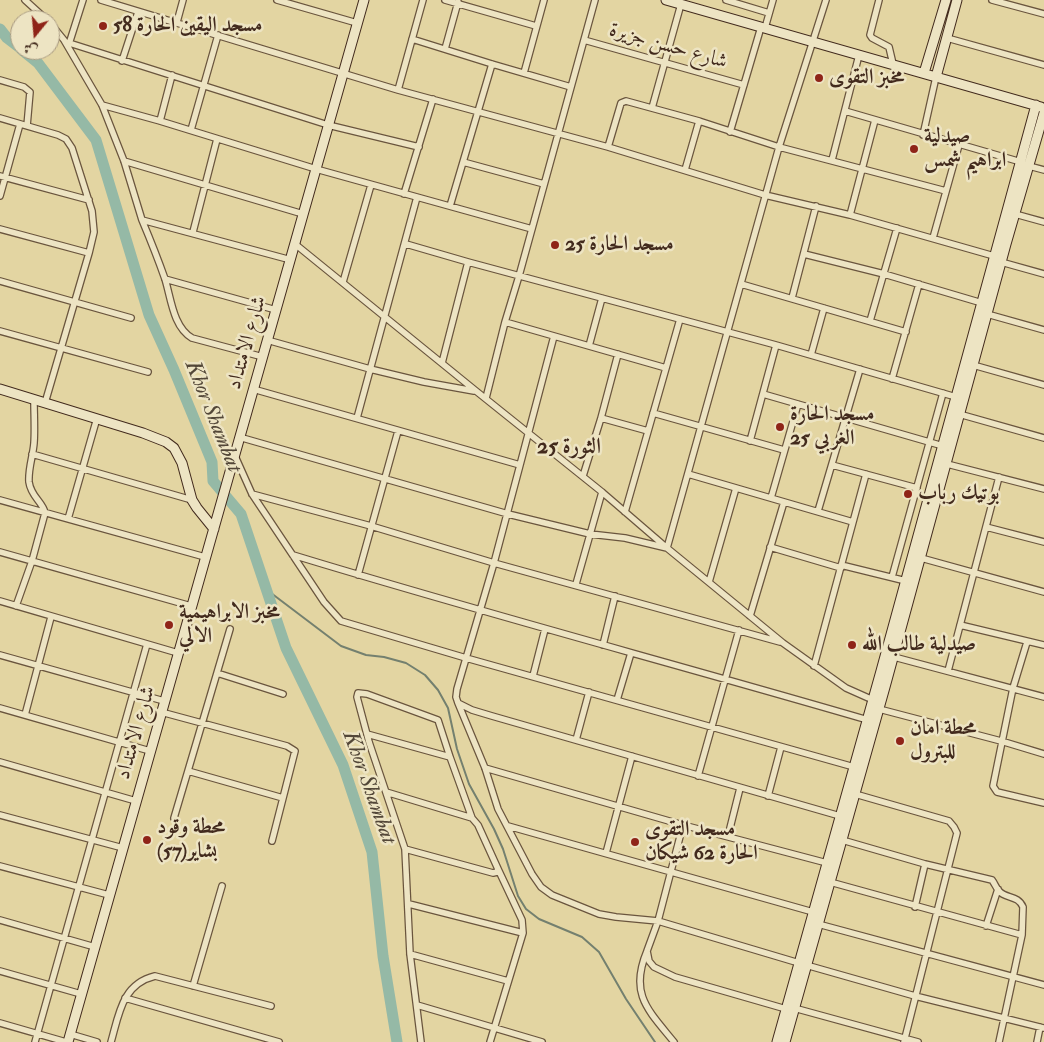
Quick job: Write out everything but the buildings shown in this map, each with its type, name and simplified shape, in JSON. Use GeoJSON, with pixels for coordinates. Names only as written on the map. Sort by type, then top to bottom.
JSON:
{"type":"FeatureCollection","features":[{"type":"Feature","properties":{"kind":"main road","name":"شارع الامتداد"},"geometry":{"type":"LineString","coordinates":[[68,1039],[364,0]]}},
{"type":"Feature","properties":{"kind":"main road"},"geometry":{"type":"LineString","coordinates":[[666,0],[1040,107],[998,259],[987,314],[894,657],[818,924],[777,1042]]}},
{"type":"Feature","properties":{"kind":"main road"},"geometry":{"type":"LineString","coordinates":[[924,73],[946,0]]}},
{"type":"Feature","properties":{"kind":"main road"},"geometry":{"type":"LineString","coordinates":[[936,77],[957,0]]}},
{"type":"Feature","properties":{"kind":"main road"},"geometry":{"type":"LineString","coordinates":[[930,53],[942,56]]}},
{"type":"Feature","properties":{"kind":"main road"},"geometry":{"type":"LineString","coordinates":[[803,964],[813,912],[868,720],[982,303],[1015,214],[1025,164],[1044,113]]}},
{"type":"Feature","properties":{"kind":"main road"},"geometry":{"type":"LineString","coordinates":[[0,389],[143,432],[166,442],[178,455],[192,500],[197,508],[215,525]]}},
{"type":"Feature","properties":{"kind":"main road"},"geometry":{"type":"LineString","coordinates":[[785,1042],[790,1008]]}},
{"type":"Feature","properties":{"kind":"street"},"geometry":{"type":"LineString","coordinates":[[25,0],[36,10]]}},
{"type":"Feature","properties":{"kind":"street"},"geometry":{"type":"LineString","coordinates":[[67,42],[83,0]]}},
{"type":"Feature","properties":{"kind":"street"},"geometry":{"type":"LineString","coordinates":[[101,0],[122,3],[138,12],[177,22],[398,90],[608,147],[766,194],[933,238],[1044,274]]}},
{"type":"Feature","properties":{"kind":"street"},"geometry":{"type":"LineString","coordinates":[[177,22],[183,0]]}},
{"type":"Feature","properties":{"kind":"street"},"geometry":{"type":"LineString","coordinates":[[277,0],[357,23]]}},
{"type":"Feature","properties":{"kind":"street"},"geometry":{"type":"LineString","coordinates":[[398,90],[423,0]]}},
{"type":"Feature","properties":{"kind":"street"},"geometry":{"type":"LineString","coordinates":[[445,0],[458,2],[536,26]]}},
{"type":"Feature","properties":{"kind":"street"},"geometry":{"type":"LineString","coordinates":[[524,73],[544,0]]}},
{"type":"Feature","properties":{"kind":"street"},"geometry":{"type":"LineString","coordinates":[[486,398],[505,322],[595,0]]}},
{"type":"Feature","properties":{"kind":"street"},"geometry":{"type":"LineString","coordinates":[[726,0],[769,13]]}},
{"type":"Feature","properties":{"kind":"street"},"geometry":{"type":"LineString","coordinates":[[730,132],[773,0]]}},
{"type":"Feature","properties":{"kind":"street"},"geometry":{"type":"LineString","coordinates":[[667,548],[779,147],[826,0]]}},
{"type":"Feature","properties":{"kind":"street"},"geometry":{"type":"LineString","coordinates":[[879,0],[870,35],[889,47],[894,64]]}},
{"type":"Feature","properties":{"kind":"street"},"geometry":{"type":"LineString","coordinates":[[992,0],[1002,1],[1044,14]]}},
{"type":"Feature","properties":{"kind":"street"},"geometry":{"type":"LineString","coordinates":[[445,49],[458,2]]}},
{"type":"Feature","properties":{"kind":"street"},"geometry":{"type":"LineString","coordinates":[[652,108],[681,4]]}},
{"type":"Feature","properties":{"kind":"street"},"geometry":{"type":"LineString","coordinates":[[122,60],[138,12]]}},
{"type":"Feature","properties":{"kind":"street"},"geometry":{"type":"LineString","coordinates":[[60,34],[67,42],[102,105],[124,161],[142,220],[165,279],[177,320],[187,335],[192,338],[263,357]]}},
{"type":"Feature","properties":{"kind":"street"},"geometry":{"type":"LineString","coordinates":[[191,130],[218,35]]}},
{"type":"Feature","properties":{"kind":"street"},"geometry":{"type":"LineString","coordinates":[[947,38],[1044,65]]}},
{"type":"Feature","properties":{"kind":"street"},"geometry":{"type":"LineString","coordinates":[[412,39],[571,87]]}},
{"type":"Feature","properties":{"kind":"street","name":"شارع حسن جزيرة"},"geometry":{"type":"LineString","coordinates":[[584,40],[744,85]]}},
{"type":"Feature","properties":{"kind":"street"},"geometry":{"type":"LineString","coordinates":[[67,42],[328,124],[419,148]]}},
{"type":"Feature","properties":{"kind":"street"},"geometry":{"type":"LineString","coordinates":[[832,160],[859,55]]}},
{"type":"Feature","properties":{"kind":"street"},"geometry":{"type":"LineString","coordinates":[[450,206],[492,64]]}},
{"type":"Feature","properties":{"kind":"street"},"geometry":{"type":"LineString","coordinates":[[160,121],[172,76]]}},
{"type":"Feature","properties":{"kind":"street"},"geometry":{"type":"LineString","coordinates":[[924,135],[936,77]]}},
{"type":"Feature","properties":{"kind":"street"},"geometry":{"type":"LineString","coordinates":[[0,80],[24,86],[30,92],[23,125],[3,177],[0,196]]}},
{"type":"Feature","properties":{"kind":"street"},"geometry":{"type":"LineString","coordinates":[[404,194],[433,100]]}},
{"type":"Feature","properties":{"kind":"street"},"geometry":{"type":"LineString","coordinates":[[608,147],[623,101],[699,121],[779,147],[946,191]]}},
{"type":"Feature","properties":{"kind":"street"},"geometry":{"type":"LineString","coordinates":[[102,105],[371,185],[532,229]]}},
{"type":"Feature","properties":{"kind":"street"},"geometry":{"type":"LineString","coordinates":[[845,111],[1044,170]]}},
{"type":"Feature","properties":{"kind":"street"},"geometry":{"type":"LineString","coordinates":[[0,118],[58,135],[66,140],[72,148],[92,211],[94,232],[89,254],[45,403]]}},
{"type":"Feature","properties":{"kind":"street"},"geometry":{"type":"LineString","coordinates":[[850,215],[875,120]]}},
{"type":"Feature","properties":{"kind":"street"},"geometry":{"type":"LineString","coordinates":[[685,170],[699,121]]}},
{"type":"Feature","properties":{"kind":"street"},"geometry":{"type":"LineString","coordinates":[[193,232],[217,138]]}},
{"type":"Feature","properties":{"kind":"street"},"geometry":{"type":"LineString","coordinates":[[933,238],[959,145]]}},
{"type":"Feature","properties":{"kind":"street"},"geometry":{"type":"LineString","coordinates":[[124,161],[303,214]]}},
{"type":"Feature","properties":{"kind":"street"},"geometry":{"type":"LineString","coordinates":[[463,162],[544,184]]}},
{"type":"Feature","properties":{"kind":"street"},"geometry":{"type":"LineString","coordinates":[[3,177],[90,200]]}},
{"type":"Feature","properties":{"kind":"street"},"geometry":{"type":"LineString","coordinates":[[343,282],[371,185]]}},
{"type":"Feature","properties":{"kind":"street"},"geometry":{"type":"LineString","coordinates":[[358,418],[418,197]]}},
{"type":"Feature","properties":{"kind":"street"},"geometry":{"type":"LineString","coordinates":[[792,298],[816,206]]}},
{"type":"Feature","properties":{"kind":"street"},"geometry":{"type":"LineString","coordinates":[[1015,214],[1044,222]]}},
{"type":"Feature","properties":{"kind":"street"},"geometry":{"type":"LineString","coordinates":[[142,220],[193,232],[291,260]]}},
{"type":"Feature","properties":{"kind":"street"},"geometry":{"type":"LineString","coordinates":[[870,321],[897,228]]}},
{"type":"Feature","properties":{"kind":"street"},"geometry":{"type":"LineString","coordinates":[[0,229],[89,254]]}},
{"type":"Feature","properties":{"kind":"street"},"geometry":{"type":"LineString","coordinates":[[295,244],[583,476],[783,643],[846,688],[873,700]]}},
{"type":"Feature","properties":{"kind":"street"},"geometry":{"type":"LineString","coordinates":[[406,244],[776,345],[956,397]]}},
{"type":"Feature","properties":{"kind":"street"},"geometry":{"type":"LineString","coordinates":[[804,254],[884,274],[982,303]]}},
{"type":"Feature","properties":{"kind":"street"},"geometry":{"type":"LineString","coordinates":[[442,363],[468,262]]}},
{"type":"Feature","properties":{"kind":"street"},"geometry":{"type":"LineString","coordinates":[[165,279],[276,310]]}},
{"type":"Feature","properties":{"kind":"street"},"geometry":{"type":"LineString","coordinates":[[0,281],[131,318]]}},
{"type":"Feature","properties":{"kind":"street"},"geometry":{"type":"LineString","coordinates":[[741,284],[906,332]]}},
{"type":"Feature","properties":{"kind":"street"},"geometry":{"type":"LineString","coordinates":[[892,379],[920,284]]}},
{"type":"Feature","properties":{"kind":"street"},"geometry":{"type":"LineString","coordinates":[[589,346],[602,298]]}},
{"type":"Feature","properties":{"kind":"street"},"geometry":{"type":"LineString","coordinates":[[811,356],[824,308]]}},
{"type":"Feature","properties":{"kind":"street"},"geometry":{"type":"LineString","coordinates":[[987,314],[1044,330]]}},
{"type":"Feature","properties":{"kind":"street"},"geometry":{"type":"LineString","coordinates":[[625,512],[680,319]]}},
{"type":"Feature","properties":{"kind":"street"},"geometry":{"type":"LineString","coordinates":[[505,322],[666,368]]}},
{"type":"Feature","properties":{"kind":"street"},"geometry":{"type":"LineString","coordinates":[[0,331],[148,372]]}},
{"type":"Feature","properties":{"kind":"street"},"geometry":{"type":"LineString","coordinates":[[554,336],[508,514],[456,697],[498,809],[532,874],[541,887],[552,895],[599,914],[658,921],[915,996],[1042,1028],[1037,1042]]}},
{"type":"Feature","properties":{"kind":"street"},"geometry":{"type":"LineString","coordinates":[[268,340],[370,370],[476,391]]}},
{"type":"Feature","properties":{"kind":"street"},"geometry":{"type":"LineString","coordinates":[[750,441],[776,345]]}},
{"type":"Feature","properties":{"kind":"street"},"geometry":{"type":"LineString","coordinates":[[583,476],[618,354]]}},
{"type":"Feature","properties":{"kind":"street"},"geometry":{"type":"LineString","coordinates":[[973,365],[1044,385]]}},
{"type":"Feature","properties":{"kind":"street"},"geometry":{"type":"LineString","coordinates":[[818,511],[860,369]]}},
{"type":"Feature","properties":{"kind":"street"},"geometry":{"type":"LineString","coordinates":[[253,389],[520,465]]}},
{"type":"Feature","properties":{"kind":"street"},"geometry":{"type":"LineString","coordinates":[[763,394],[943,446]]}},
{"type":"Feature","properties":{"kind":"street"},"geometry":{"type":"LineString","coordinates":[[892,577],[944,394]]}},
{"type":"Feature","properties":{"kind":"street"},"geometry":{"type":"LineString","coordinates":[[16,606],[32,561],[45,513],[45,508],[32,492],[29,484],[35,434],[34,400]]}},
{"type":"Feature","properties":{"kind":"street"},"geometry":{"type":"LineString","coordinates":[[770,498],[798,404]]}},
{"type":"Feature","properties":{"kind":"street"},"geometry":{"type":"LineString","coordinates":[[653,413],[784,450]]}},
{"type":"Feature","properties":{"kind":"street"},"geometry":{"type":"LineString","coordinates":[[959,414],[1044,438]]}},
{"type":"Feature","properties":{"kind":"street"},"geometry":{"type":"LineString","coordinates":[[68,519],[97,418]]}},
{"type":"Feature","properties":{"kind":"street"},"geometry":{"type":"LineString","coordinates":[[601,418],[648,431]]}},
{"type":"Feature","properties":{"kind":"street"},"geometry":{"type":"LineString","coordinates":[[358,575],[386,480],[398,431]]}},
{"type":"Feature","properties":{"kind":"street"},"geometry":{"type":"LineString","coordinates":[[239,437],[508,514],[590,534],[625,538],[667,548]]}},
{"type":"Feature","properties":{"kind":"street"},"geometry":{"type":"LineString","coordinates":[[32,454],[82,470],[192,500]]}},
{"type":"Feature","properties":{"kind":"street"},"geometry":{"type":"LineString","coordinates":[[234,457],[252,494],[324,602],[341,621],[854,767]]}},
{"type":"Feature","properties":{"kind":"street"},"geometry":{"type":"LineString","coordinates":[[947,464],[1044,489]]}},
{"type":"Feature","properties":{"kind":"street"},"geometry":{"type":"LineString","coordinates":[[832,465],[917,488]]}},
{"type":"Feature","properties":{"kind":"street"},"geometry":{"type":"LineString","coordinates":[[688,474],[853,522]]}},
{"type":"Feature","properties":{"kind":"street"},"geometry":{"type":"LineString","coordinates":[[814,666],[866,474]]}},
{"type":"Feature","properties":{"kind":"street"},"geometry":{"type":"LineString","coordinates":[[948,671],[999,477]]}},
{"type":"Feature","properties":{"kind":"street"},"geometry":{"type":"LineString","coordinates":[[709,582],[736,488]]}},
{"type":"Feature","properties":{"kind":"street"},"geometry":{"type":"LineString","coordinates":[[576,584],[602,492]]}},
{"type":"Feature","properties":{"kind":"street"},"geometry":{"type":"LineString","coordinates":[[252,494],[372,526],[494,563],[576,584],[783,643]]}},
{"type":"Feature","properties":{"kind":"street"},"geometry":{"type":"LineString","coordinates":[[0,500],[205,557]]}},
{"type":"Feature","properties":{"kind":"street"},"geometry":{"type":"LineString","coordinates":[[750,616],[784,502]]}},
{"type":"Feature","properties":{"kind":"street"},"geometry":{"type":"LineString","coordinates":[[986,527],[1044,542]]}},
{"type":"Feature","properties":{"kind":"street"},"geometry":{"type":"LineString","coordinates":[[770,547],[906,581]]}},
{"type":"Feature","properties":{"kind":"street"},"geometry":{"type":"LineString","coordinates":[[0,552],[191,606]]}},
{"type":"Feature","properties":{"kind":"street"},"geometry":{"type":"LineString","coordinates":[[293,555],[868,720]]}},
{"type":"Feature","properties":{"kind":"street"},"geometry":{"type":"LineString","coordinates":[[921,558],[1044,592]]}},
{"type":"Feature","properties":{"kind":"street"},"geometry":{"type":"LineString","coordinates":[[603,645],[615,596]]}},
{"type":"Feature","properties":{"kind":"street"},"geometry":{"type":"LineString","coordinates":[[0,601],[178,653]]}},
{"type":"Feature","properties":{"kind":"street"},"geometry":{"type":"LineString","coordinates":[[25,715],[51,617]]}},
{"type":"Feature","properties":{"kind":"street"},"geometry":{"type":"LineString","coordinates":[[960,625],[1044,646]]}},
{"type":"Feature","properties":{"kind":"street"},"geometry":{"type":"LineString","coordinates":[[174,818],[230,629]]}},
{"type":"Feature","properties":{"kind":"street"},"geometry":{"type":"LineString","coordinates":[[533,676],[546,629]]}},
{"type":"Feature","properties":{"kind":"street"},"geometry":{"type":"LineString","coordinates":[[698,776],[739,630]]}},
{"type":"Feature","properties":{"kind":"street"},"geometry":{"type":"LineString","coordinates":[[1027,642],[1013,688],[993,786],[997,792],[1044,803]]}},
{"type":"Feature","properties":{"kind":"street"},"geometry":{"type":"LineString","coordinates":[[35,1042],[148,644]]}},
{"type":"Feature","properties":{"kind":"street"},"geometry":{"type":"LineString","coordinates":[[617,700],[631,653]]}},
{"type":"Feature","properties":{"kind":"street"},"geometry":{"type":"LineString","coordinates":[[0,655],[164,701]]}},
{"type":"Feature","properties":{"kind":"street"},"geometry":{"type":"LineString","coordinates":[[894,657],[1044,697]]}},
{"type":"Feature","properties":{"kind":"street"},"geometry":{"type":"LineString","coordinates":[[217,672],[283,694]]}},
{"type":"Feature","properties":{"kind":"street"},"geometry":{"type":"LineString","coordinates":[[576,740],[590,692]]}},
{"type":"Feature","properties":{"kind":"street"},"geometry":{"type":"LineString","coordinates":[[422,1042],[410,954],[405,849],[367,734],[357,697],[358,693],[438,720],[472,818],[478,825],[522,920],[523,933],[490,1042]]}},
{"type":"Feature","properties":{"kind":"street"},"geometry":{"type":"LineString","coordinates":[[458,703],[486,714],[840,816]]}},
{"type":"Feature","properties":{"kind":"street"},"geometry":{"type":"LineString","coordinates":[[0,708],[150,751]]}},
{"type":"Feature","properties":{"kind":"street"},"geometry":{"type":"LineString","coordinates":[[879,709],[1044,754]]}},
{"type":"Feature","properties":{"kind":"street"},"geometry":{"type":"LineString","coordinates":[[161,712],[292,748],[295,751],[272,841]]}},
{"type":"Feature","properties":{"kind":"street"},"geometry":{"type":"LineString","coordinates":[[367,734],[450,757]]}},
{"type":"Feature","properties":{"kind":"street"},"geometry":{"type":"LineString","coordinates":[[768,796],[781,747]]}},
{"type":"Feature","properties":{"kind":"street"},"geometry":{"type":"LineString","coordinates":[[606,853],[632,756]]}},
{"type":"Feature","properties":{"kind":"street"},"geometry":{"type":"LineString","coordinates":[[0,762],[136,801]]}},
{"type":"Feature","properties":{"kind":"street"},"geometry":{"type":"LineString","coordinates":[[484,768],[683,825],[827,863]]}},
{"type":"Feature","properties":{"kind":"street"},"geometry":{"type":"LineString","coordinates":[[188,771],[283,798]]}},
{"type":"Feature","properties":{"kind":"street"},"geometry":{"type":"LineString","coordinates":[[728,836],[740,788]]}},
{"type":"Feature","properties":{"kind":"street"},"geometry":{"type":"LineString","coordinates":[[386,792],[472,818]]}},
{"type":"Feature","properties":{"kind":"street"},"geometry":{"type":"LineString","coordinates":[[855,794],[949,821],[956,833],[904,1040]]}},
{"type":"Feature","properties":{"kind":"street"},"geometry":{"type":"LineString","coordinates":[[0,815],[123,848]]}},
{"type":"Feature","properties":{"kind":"street"},"geometry":{"type":"LineString","coordinates":[[674,1042],[651,1013],[641,995],[640,979],[642,963],[658,921],[683,825]]}},
{"type":"Feature","properties":{"kind":"street"},"geometry":{"type":"LineString","coordinates":[[508,826],[813,912]]}},
{"type":"Feature","properties":{"kind":"street"},"geometry":{"type":"LineString","coordinates":[[842,840],[925,864],[992,880],[1001,893],[1018,899],[1023,907],[1022,935],[999,1042]]}},
{"type":"Feature","properties":{"kind":"street"},"geometry":{"type":"LineString","coordinates":[[405,849],[493,873],[497,872],[498,869]]}},
{"type":"Feature","properties":{"kind":"street"},"geometry":{"type":"LineString","coordinates":[[915,906],[925,864]]}},
{"type":"Feature","properties":{"kind":"street"},"geometry":{"type":"LineString","coordinates":[[0,866],[109,895]]}},
{"type":"Feature","properties":{"kind":"street"},"geometry":{"type":"LineString","coordinates":[[830,882],[1022,935]]}},
{"type":"Feature","properties":{"kind":"street"},"geometry":{"type":"LineString","coordinates":[[193,986],[222,886]]}},
{"type":"Feature","properties":{"kind":"street"},"geometry":{"type":"LineString","coordinates":[[986,926],[998,889]]}},
{"type":"Feature","properties":{"kind":"street"},"geometry":{"type":"LineString","coordinates":[[409,904],[523,933]]}},
{"type":"Feature","properties":{"kind":"street"},"geometry":{"type":"LineString","coordinates":[[0,920],[95,947]]}},
{"type":"Feature","properties":{"kind":"street"},"geometry":{"type":"LineString","coordinates":[[818,924],[1044,985]]}},
{"type":"Feature","properties":{"kind":"street"},"geometry":{"type":"LineString","coordinates":[[647,951],[649,961],[654,968],[662,972],[904,1040],[918,1042]]}},
{"type":"Feature","properties":{"kind":"street"},"geometry":{"type":"LineString","coordinates":[[410,954],[508,981]]}},
{"type":"Feature","properties":{"kind":"street"},"geometry":{"type":"LineString","coordinates":[[0,971],[82,994]]}},
{"type":"Feature","properties":{"kind":"street"},"geometry":{"type":"LineString","coordinates":[[112,1042],[125,998],[144,979],[155,976],[271,1006]]}},
{"type":"Feature","properties":{"kind":"street"},"geometry":{"type":"LineString","coordinates":[[125,998],[259,1039],[279,1042]]}},
{"type":"Feature","properties":{"kind":"street"},"geometry":{"type":"LineString","coordinates":[[417,1005],[533,1041],[542,1042]]}},
{"type":"Feature","properties":{"kind":"street"},"geometry":{"type":"LineString","coordinates":[[0,1022],[37,1033],[97,1042]]}},
{"type":"Feature","properties":{"kind":"waterway","name":"Khor Shambat"},"geometry":{"type":"LineString","coordinates":[[0,29],[10,40]]}},
{"type":"Feature","properties":{"kind":"waterway","name":"Khor Shambat"},"geometry":{"type":"LineString","coordinates":[[34,60],[96,140],[149,315],[212,462],[213,481],[241,514],[286,648],[343,765],[372,852],[383,956],[397,1042]]}},
{"type":"Feature","properties":{"kind":"waterway"},"geometry":{"type":"LineString","coordinates":[[267,590],[341,646],[366,655],[384,657],[406,663],[425,675],[438,690],[448,708],[457,749],[469,784],[494,829],[503,849],[518,896],[526,909],[539,919],[582,937],[599,952],[626,999],[655,1042]]}},
{"type":"Feature","properties":{"kind":"place","name":"مسجد اليقين الحارة 58"},"geometry":{"type":"Point","coordinates":[103,26]}},
{"type":"Feature","properties":{"kind":"place","name":"مخبز التقوى"},"geometry":{"type":"Point","coordinates":[819,78]}},
{"type":"Feature","properties":{"kind":"place","name":"صيدلية ابراهيم شمس"},"geometry":{"type":"Point","coordinates":[914,149]}},
{"type":"Feature","properties":{"kind":"place","name":"مسجد الحارة 25"},"geometry":{"type":"Point","coordinates":[555,245]}},
{"type":"Feature","properties":{"kind":"place","name":"مسجد الحارة 25 الغربي"},"geometry":{"type":"Point","coordinates":[780,427]}},
{"type":"Feature","properties":{"kind":"place","name":"بوتيك رباب"},"geometry":{"type":"Point","coordinates":[908,494]}},
{"type":"Feature","properties":{"kind":"place","name":"مخبز الابراهيمية الالي"},"geometry":{"type":"Point","coordinates":[169,625]}},
{"type":"Feature","properties":{"kind":"place","name":"صيدلية طالب الله"},"geometry":{"type":"Point","coordinates":[852,645]}},
{"type":"Feature","properties":{"kind":"place","name":"محطة امان للبترول"},"geometry":{"type":"Point","coordinates":[900,741]}},
{"type":"Feature","properties":{"kind":"place","name":"محطة وقود بشاير(57)"},"geometry":{"type":"Point","coordinates":[147,840]}},
{"type":"Feature","properties":{"kind":"place","name":"مسجد التقوى الحارة 62 شيكان"},"geometry":{"type":"Point","coordinates":[635,842]}},
{"type":"Feature","properties":{"kind":"district","name":"الثورة 25"},"geometry":{"type":"Point","coordinates":[569,448]}}]}
